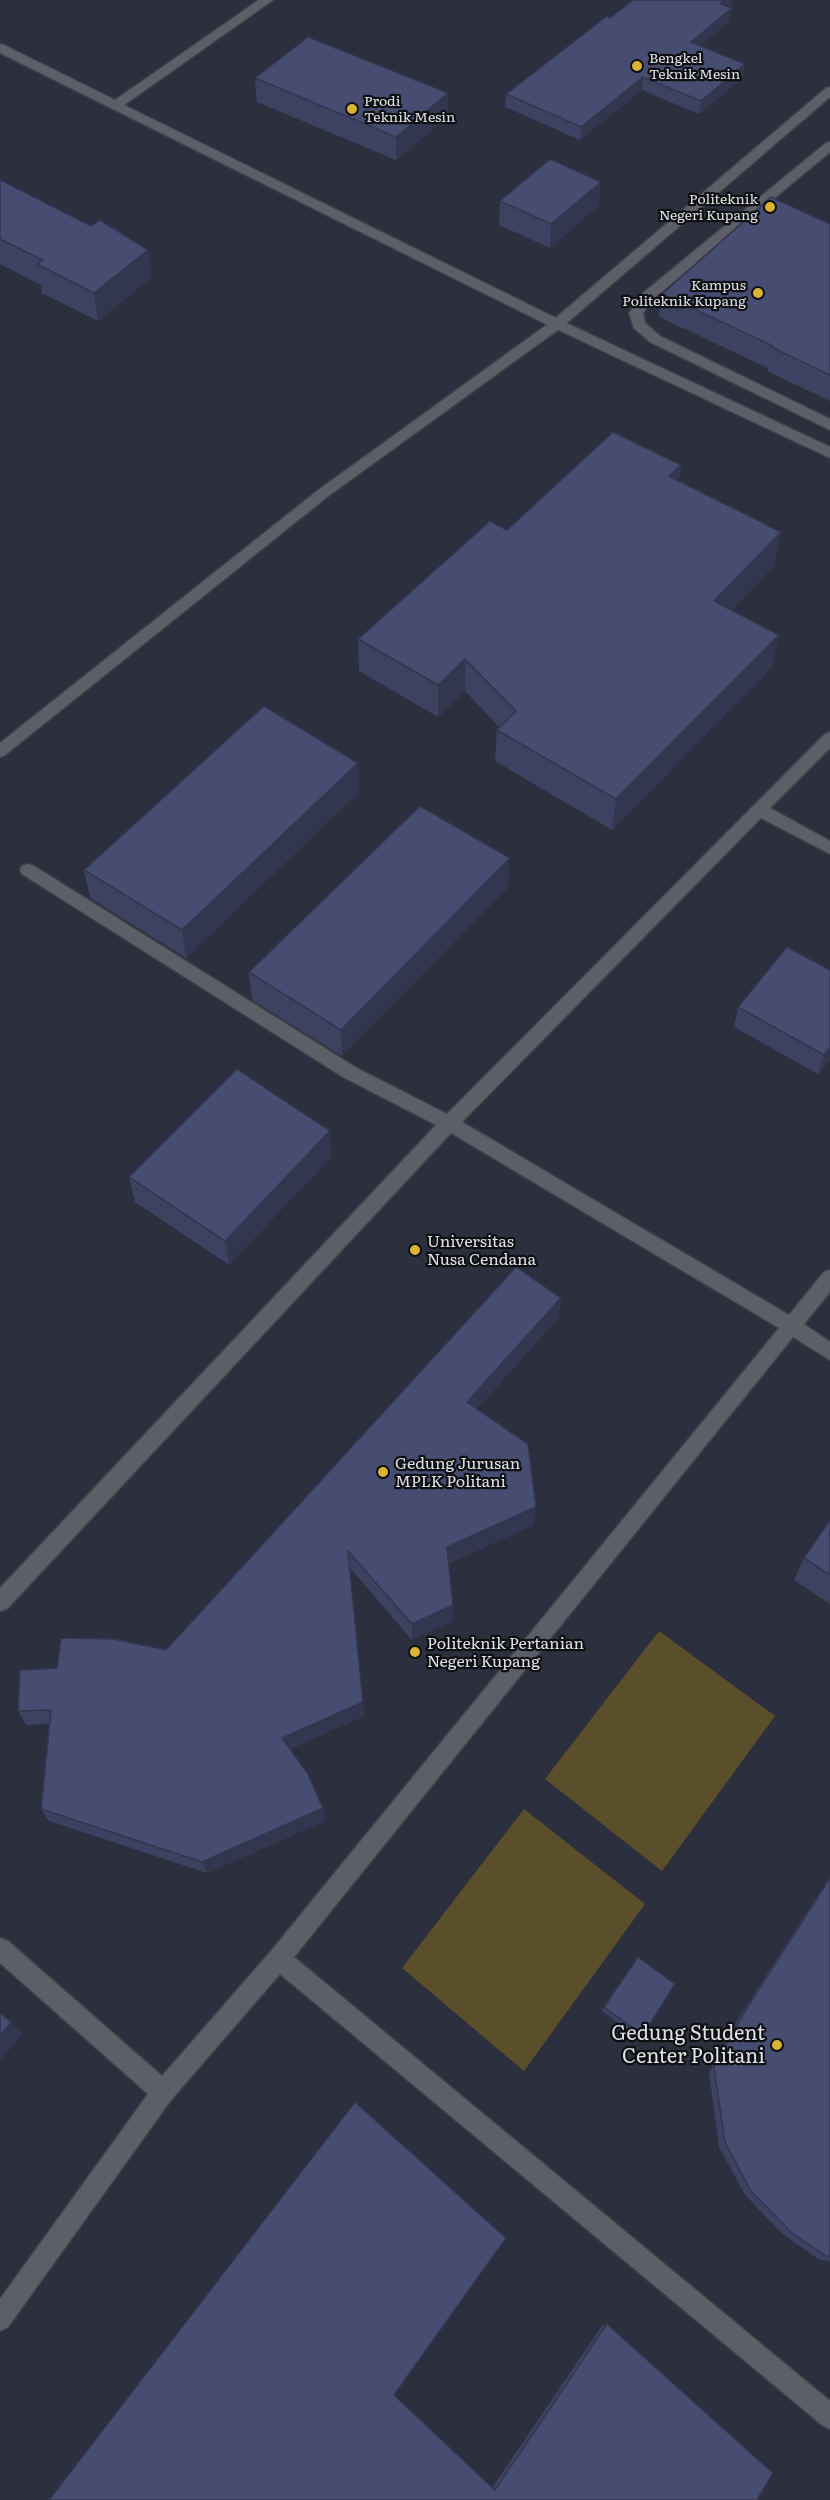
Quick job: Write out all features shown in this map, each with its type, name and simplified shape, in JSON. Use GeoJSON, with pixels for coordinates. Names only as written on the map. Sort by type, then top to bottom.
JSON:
{"type":"FeatureCollection","features":[{"type":"Feature","properties":{"kind":"street"},"geometry":{"type":"LineString","coordinates":[[114,106],[267,0]]}},
{"type":"Feature","properties":{"kind":"street"},"geometry":{"type":"LineString","coordinates":[[0,48],[557,324],[830,453]]}},
{"type":"Feature","properties":{"kind":"street"},"geometry":{"type":"LineString","coordinates":[[0,751],[322,494],[557,324],[830,92]]}},
{"type":"Feature","properties":{"kind":"street"},"geometry":{"type":"LineString","coordinates":[[830,146],[648,296],[636,313],[639,325],[655,339],[830,425]]}},
{"type":"Feature","properties":{"kind":"street"},"geometry":{"type":"LineString","coordinates":[[0,1602],[449,1123],[830,738]]}},
{"type":"Feature","properties":{"kind":"street"},"geometry":{"type":"LineString","coordinates":[[760,810],[830,848]]}},
{"type":"Feature","properties":{"kind":"street"},"geometry":{"type":"LineString","coordinates":[[28,870],[349,1072],[449,1123],[790,1325],[830,1352]]}},
{"type":"Feature","properties":{"kind":"street"},"geometry":{"type":"LineString","coordinates":[[0,2319],[163,2092],[279,1959],[830,1278]]}},
{"type":"Feature","properties":{"kind":"street"},"geometry":{"type":"LineString","coordinates":[[0,1949],[163,2092]]}},
{"type":"Feature","properties":{"kind":"street"},"geometry":{"type":"LineString","coordinates":[[279,1959],[830,2417]]}},
{"type":"Feature","properties":{"kind":"shaded area","name":"Politeknik Pertanian Negeri Kupang"},"geometry":{"type":"Polygon","coordinates":[[[0,0],[830,0],[830,2500],[0,2500],[0,0]]]}},
{"type":"Feature","properties":{"kind":"shaded area"},"geometry":{"type":"Polygon","coordinates":[[[659,1631],[775,1716],[662,1871],[545,1779],[659,1631]]]}},
{"type":"Feature","properties":{"kind":"shaded area"},"geometry":{"type":"Polygon","coordinates":[[[524,1809],[645,1904],[524,2071],[402,1968],[524,1809]]]}},
{"type":"Feature","properties":{"kind":"building","name":"Bengkel Teknik Mesin"},"geometry":{"type":"Polygon","coordinates":[[[633,0],[724,0],[720,4],[732,8],[691,42],[745,64],[701,101],[643,77],[581,127],[506,94],[607,16],[610,18],[633,0]]]}},
{"type":"Feature","properties":{"kind":"building"},"geometry":{"type":"Polygon","coordinates":[[[308,37],[448,93],[396,137],[255,78],[308,37]]]}},
{"type":"Feature","properties":{"kind":"building"},"geometry":{"type":"Polygon","coordinates":[[[550,159],[601,182],[551,224],[500,201],[550,159]]]}},
{"type":"Feature","properties":{"kind":"building"},"geometry":{"type":"Polygon","coordinates":[[[0,180],[91,226],[100,220],[148,250],[94,293],[37,264],[43,260],[0,239],[0,180]]]}},
{"type":"Feature","properties":{"kind":"building","name":"Kampus Politeknik Kupang"},"geometry":{"type":"Polygon","coordinates":[[[771,197],[830,224],[830,375],[662,294],[771,197]]]}},
{"type":"Feature","properties":{"kind":"building"},"geometry":{"type":"Polygon","coordinates":[[[613,432],[681,465],[669,476],[781,532],[714,601],[779,635],[616,799],[497,730],[516,711],[465,659],[438,685],[358,639],[490,521],[507,530],[613,432]]]}},
{"type":"Feature","properties":{"kind":"building"},"geometry":{"type":"Polygon","coordinates":[[[264,706],[358,763],[182,930],[84,870],[264,706]]]}},
{"type":"Feature","properties":{"kind":"building"},"geometry":{"type":"Polygon","coordinates":[[[420,806],[510,858],[341,1030],[249,972],[420,806]]]}},
{"type":"Feature","properties":{"kind":"building"},"geometry":{"type":"Polygon","coordinates":[[[787,947],[830,970],[830,1047],[824,1055],[738,1007],[787,947]]]}},
{"type":"Feature","properties":{"kind":"building"},"geometry":{"type":"Polygon","coordinates":[[[237,1069],[330,1131],[225,1241],[129,1177],[237,1069]]]}},
{"type":"Feature","properties":{"kind":"building"},"geometry":{"type":"Polygon","coordinates":[[[516,1267],[561,1298],[467,1402],[528,1444],[536,1507],[447,1547],[453,1605],[412,1624],[348,1551],[363,1702],[282,1738],[308,1774],[323,1808],[202,1862],[41,1809],[51,1710],[18,1711],[20,1670],[57,1668],[61,1638],[114,1639],[166,1650],[516,1267]]]}},
{"type":"Feature","properties":{"kind":"building"},"geometry":{"type":"Polygon","coordinates":[[[830,1520],[830,1575],[804,1558],[830,1520]]]}},
{"type":"Feature","properties":{"kind":"building","name":"Gedung Student Center Politani"},"geometry":{"type":"Polygon","coordinates":[[[830,1878],[830,2257],[791,2232],[751,2191],[725,2142],[714,2067],[747,2008],[830,1878]]]}},
{"type":"Feature","properties":{"kind":"building"},"geometry":{"type":"Polygon","coordinates":[[[638,1957],[675,1984],[643,2035],[604,2007],[638,1957]]]}},
{"type":"Feature","properties":{"kind":"building"},"geometry":{"type":"Polygon","coordinates":[[[0,2013],[11,2022],[0,2036],[0,2013]]]}},
{"type":"Feature","properties":{"kind":"building"},"geometry":{"type":"Polygon","coordinates":[[[355,2102],[506,2238],[394,2395],[495,2490],[607,2324],[773,2473],[757,2500],[49,2500],[355,2102]]]}},
{"type":"Feature","properties":{"kind":"place","name":"Bengkel Teknik Mesin"},"geometry":{"type":"Point","coordinates":[637,66]}},
{"type":"Feature","properties":{"kind":"place","name":"Prodi Teknik Mesin"},"geometry":{"type":"Point","coordinates":[352,109]}},
{"type":"Feature","properties":{"kind":"place","name":"Politeknik Negeri Kupang"},"geometry":{"type":"Point","coordinates":[770,207]}},
{"type":"Feature","properties":{"kind":"place","name":"Kampus Politeknik Kupang"},"geometry":{"type":"Point","coordinates":[758,293]}},
{"type":"Feature","properties":{"kind":"place","name":"Universitas Nusa Cendana"},"geometry":{"type":"Point","coordinates":[415,1250]}},
{"type":"Feature","properties":{"kind":"place","name":"Gedung Jurusan MPLK Politani"},"geometry":{"type":"Point","coordinates":[383,1472]}},
{"type":"Feature","properties":{"kind":"place","name":"Politeknik Pertanian Negeri Kupang"},"geometry":{"type":"Point","coordinates":[415,1652]}},
{"type":"Feature","properties":{"kind":"place","name":"Gedung Student Center Politani"},"geometry":{"type":"Point","coordinates":[777,2045]}}]}
